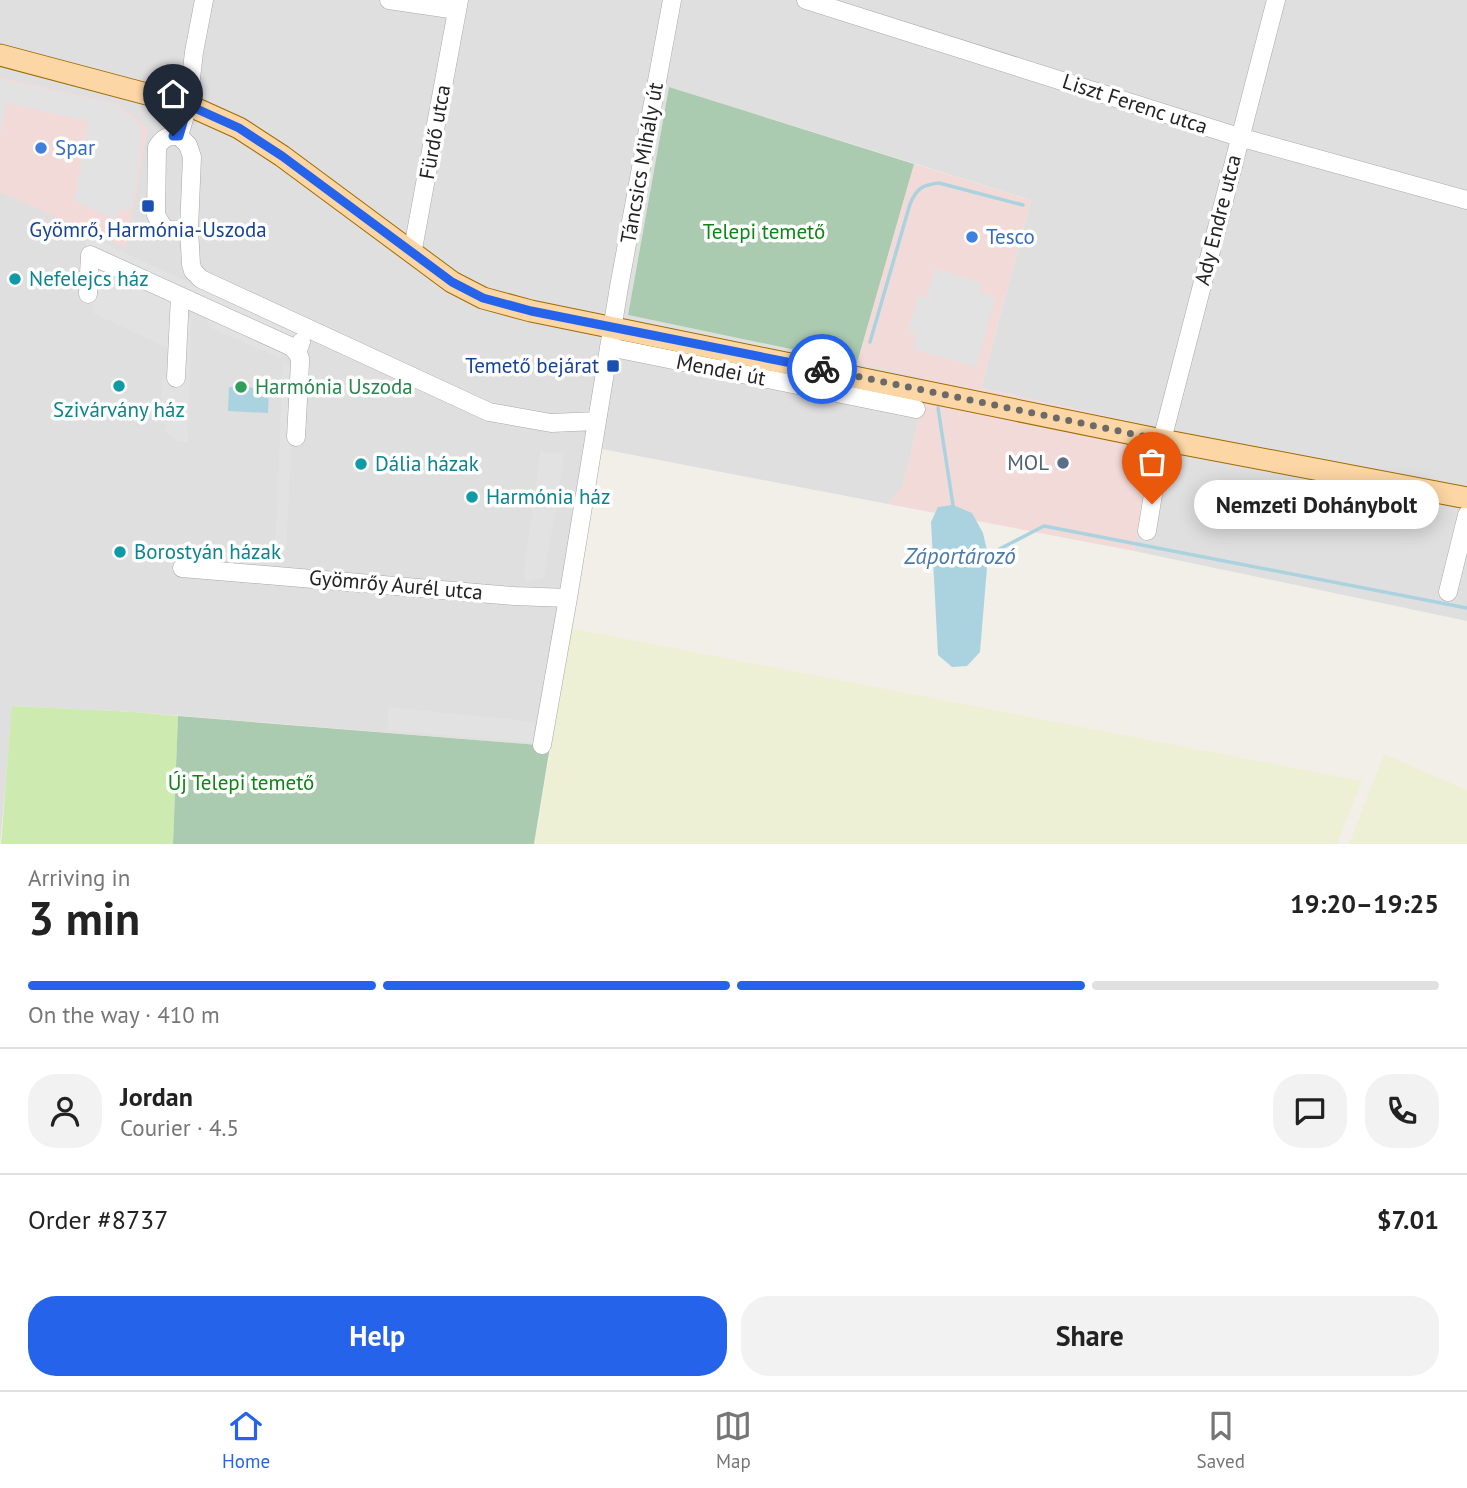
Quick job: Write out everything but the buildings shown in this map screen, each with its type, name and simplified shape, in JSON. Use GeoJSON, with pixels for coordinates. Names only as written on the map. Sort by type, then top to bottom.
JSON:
{"type":"FeatureCollection","features":[{"type":"Feature","properties":{"kind":"main road","name":"Mendei út"},"geometry":{"type":"LineString","coordinates":[[0,55],[188,105],[239,128],[282,156],[452,282],[483,298],[610,337],[1467,498]]}},
{"type":"Feature","properties":{"kind":"street"},"geometry":{"type":"LineString","coordinates":[[179,136],[188,105],[204,0]]}},
{"type":"Feature","properties":{"kind":"street","name":"Fürdő utca"},"geometry":{"type":"LineString","coordinates":[[389,0],[458,5],[412,254]]}},
{"type":"Feature","properties":{"kind":"street","name":"Táncsics Mihály út"},"geometry":{"type":"LineString","coordinates":[[542,745],[610,337],[672,0]]}},
{"type":"Feature","properties":{"kind":"street","name":"Liszt Ferenc utca"},"geometry":{"type":"LineString","coordinates":[[806,0],[1239,137],[1467,200]]}},
{"type":"Feature","properties":{"kind":"street","name":"Ady Endre utca"},"geometry":{"type":"LineString","coordinates":[[1162,440],[1276,0]]}},
{"type":"Feature","properties":{"kind":"street"},"geometry":{"type":"LineString","coordinates":[[189,229],[167,230],[156,215],[157,147],[167,137],[179,136],[188,145],[192,157],[189,229],[191,264],[196,276],[489,412],[551,423],[597,421]]}},
{"type":"Feature","properties":{"kind":"street"},"geometry":{"type":"LineString","coordinates":[[88,294],[90,255],[292,348],[297,352],[300,363],[296,437]]}},
{"type":"Feature","properties":{"kind":"street"},"geometry":{"type":"LineString","coordinates":[[212,311],[221,289]]}},
{"type":"Feature","properties":{"kind":"street"},"geometry":{"type":"LineString","coordinates":[[176,378],[180,296]]}},
{"type":"Feature","properties":{"kind":"street"},"geometry":{"type":"LineString","coordinates":[[297,352],[306,329]]}},
{"type":"Feature","properties":{"kind":"street","name":"Mendei út"},"geometry":{"type":"LineString","coordinates":[[610,337],[916,409]]}},
{"type":"Feature","properties":{"kind":"street"},"geometry":{"type":"LineString","coordinates":[[1147,531],[1162,440]]}},
{"type":"Feature","properties":{"kind":"street"},"geometry":{"type":"LineString","coordinates":[[1448,592],[1467,515]]}},
{"type":"Feature","properties":{"kind":"street","name":"Gyömrőy Aurél utca"},"geometry":{"type":"LineString","coordinates":[[182,568],[514,596],[568,598]]}},
{"type":"Feature","properties":{"kind":"shaded area"},"geometry":{"type":"Polygon","coordinates":[[[0,0],[1467,0],[1467,621],[1134,551],[1154,427],[981,388],[1031,200],[669,87],[628,315],[928,378],[903,487],[888,504],[602,449],[550,746],[134,712],[13,706],[0,844],[0,0]]]}},
{"type":"Feature","properties":{"kind":"shaded area"},"geometry":{"type":"Polygon","coordinates":[[[0,77],[116,103],[148,128],[126,248],[0,192],[0,77]]]}},
{"type":"Feature","properties":{"kind":"shaded area"},"geometry":{"type":"Polygon","coordinates":[[[0,79],[116,104],[142,127],[140,160],[130,211],[121,209],[115,220],[73,200],[79,189],[77,187],[89,121],[7,103],[0,135],[0,79]]]}},
{"type":"Feature","properties":{"kind":"shaded area"},"geometry":{"type":"Polygon","coordinates":[[[914,164],[1031,200],[981,388],[1154,427],[1134,551],[888,504],[903,486],[928,379],[857,363],[914,164]]]}},
{"type":"Feature","properties":{"kind":"shaded area"},"geometry":{"type":"Polygon","coordinates":[[[87,235],[294,331],[295,368],[286,553],[275,553],[283,364],[293,367],[293,359],[283,351],[280,358],[209,327],[208,316],[187,310],[185,318],[191,319],[188,442],[179,442],[163,431],[167,425],[161,418],[162,376],[168,378],[170,349],[93,313],[96,267],[85,248],[87,235]]]}},
{"type":"Feature","properties":{"kind":"shaded area"},"geometry":{"type":"Polygon","coordinates":[[[935,268],[982,283],[980,292],[995,298],[976,367],[914,349],[916,334],[908,331],[918,296],[926,298],[935,268]]]}},
{"type":"Feature","properties":{"kind":"shaded area"},"geometry":{"type":"Polygon","coordinates":[[[541,448],[547,454],[565,452],[544,577],[527,582],[523,576],[541,448]]]}},
{"type":"Feature","properties":{"kind":"shaded area"},"geometry":{"type":"Polygon","coordinates":[[[389,707],[535,722],[533,743],[387,730],[389,707]]]}},
{"type":"Feature","properties":{"kind":"green space","name":"Telepi temető"},"geometry":{"type":"Polygon","coordinates":[[[669,87],[914,164],[857,363],[628,315],[669,87]]]}},
{"type":"Feature","properties":{"kind":"green space"},"geometry":{"type":"Polygon","coordinates":[[[570,628],[1362,781],[1337,844],[535,844],[570,628]]]}},
{"type":"Feature","properties":{"kind":"green space"},"geometry":{"type":"Polygon","coordinates":[[[12,706],[178,716],[173,844],[1,844],[12,706]]]}},
{"type":"Feature","properties":{"kind":"green space","name":"Új Telepi temető"},"geometry":{"type":"Polygon","coordinates":[[[178,716],[550,746],[534,844],[173,844],[178,716]]]}},
{"type":"Feature","properties":{"kind":"green space"},"geometry":{"type":"Polygon","coordinates":[[[1384,754],[1467,790],[1467,844],[1349,844],[1384,754]]]}},
{"type":"Feature","properties":{"kind":"water"},"geometry":{"type":"Polygon","coordinates":[[[229,387],[269,388],[268,413],[228,411],[229,387]]]}},
{"type":"Feature","properties":{"kind":"water","name":"Záportározó"},"geometry":{"type":"Polygon","coordinates":[[[953,505],[972,513],[983,533],[988,555],[980,652],[967,666],[952,667],[938,655],[931,522],[938,507],[953,505]]]}},
{"type":"Feature","properties":{"kind":"waterway"},"geometry":{"type":"LineString","coordinates":[[870,342],[910,204],[918,191],[924,186],[939,183],[1023,205]]}},
{"type":"Feature","properties":{"kind":"waterway"},"geometry":{"type":"LineString","coordinates":[[938,408],[953,505]]}},
{"type":"Feature","properties":{"kind":"waterway"},"geometry":{"type":"LineString","coordinates":[[988,555],[1044,526],[1467,608]]}},
{"type":"Feature","properties":{"kind":"way so far"},"geometry":{"type":"LineString","coordinates":[[822,369],[1162,440],[1152,504]]}},
{"type":"Feature","properties":{"kind":"place","name":"Spar"},"geometry":{"type":"Point","coordinates":[41,148]}},
{"type":"Feature","properties":{"kind":"place","name":"Gyömrő, Harmónia-Uszoda"},"geometry":{"type":"Point","coordinates":[148,206]}},
{"type":"Feature","properties":{"kind":"place","name":"Tesco"},"geometry":{"type":"Point","coordinates":[972,237]}},
{"type":"Feature","properties":{"kind":"place","name":"Nefelejcs ház"},"geometry":{"type":"Point","coordinates":[15,279]}},
{"type":"Feature","properties":{"kind":"place","name":"Temető bejárat"},"geometry":{"type":"Point","coordinates":[613,366]}},
{"type":"Feature","properties":{"kind":"place","name":"Szivárvány ház"},"geometry":{"type":"Point","coordinates":[119,386]}},
{"type":"Feature","properties":{"kind":"place","name":"Harmónia Uszoda"},"geometry":{"type":"Point","coordinates":[241,387]}},
{"type":"Feature","properties":{"kind":"place","name":"MOL"},"geometry":{"type":"Point","coordinates":[1063,463]}},
{"type":"Feature","properties":{"kind":"place","name":"Dália házak"},"geometry":{"type":"Point","coordinates":[361,464]}},
{"type":"Feature","properties":{"kind":"place","name":"Harmónia ház"},"geometry":{"type":"Point","coordinates":[472,497]}},
{"type":"Feature","properties":{"kind":"place","name":"Nemzeti Dohánybolt"},"geometry":{"type":"Point","coordinates":[1152,504]}},
{"type":"Feature","properties":{"kind":"place","name":"Borostyán házak"},"geometry":{"type":"Point","coordinates":[120,552]}},
{"type":"Feature","properties":{"kind":"route"},"geometry":{"type":"LineString","coordinates":[[173,136],[179,136],[188,105],[239,128],[282,156],[452,282],[483,298],[531,311],[822,369]]}}]}
